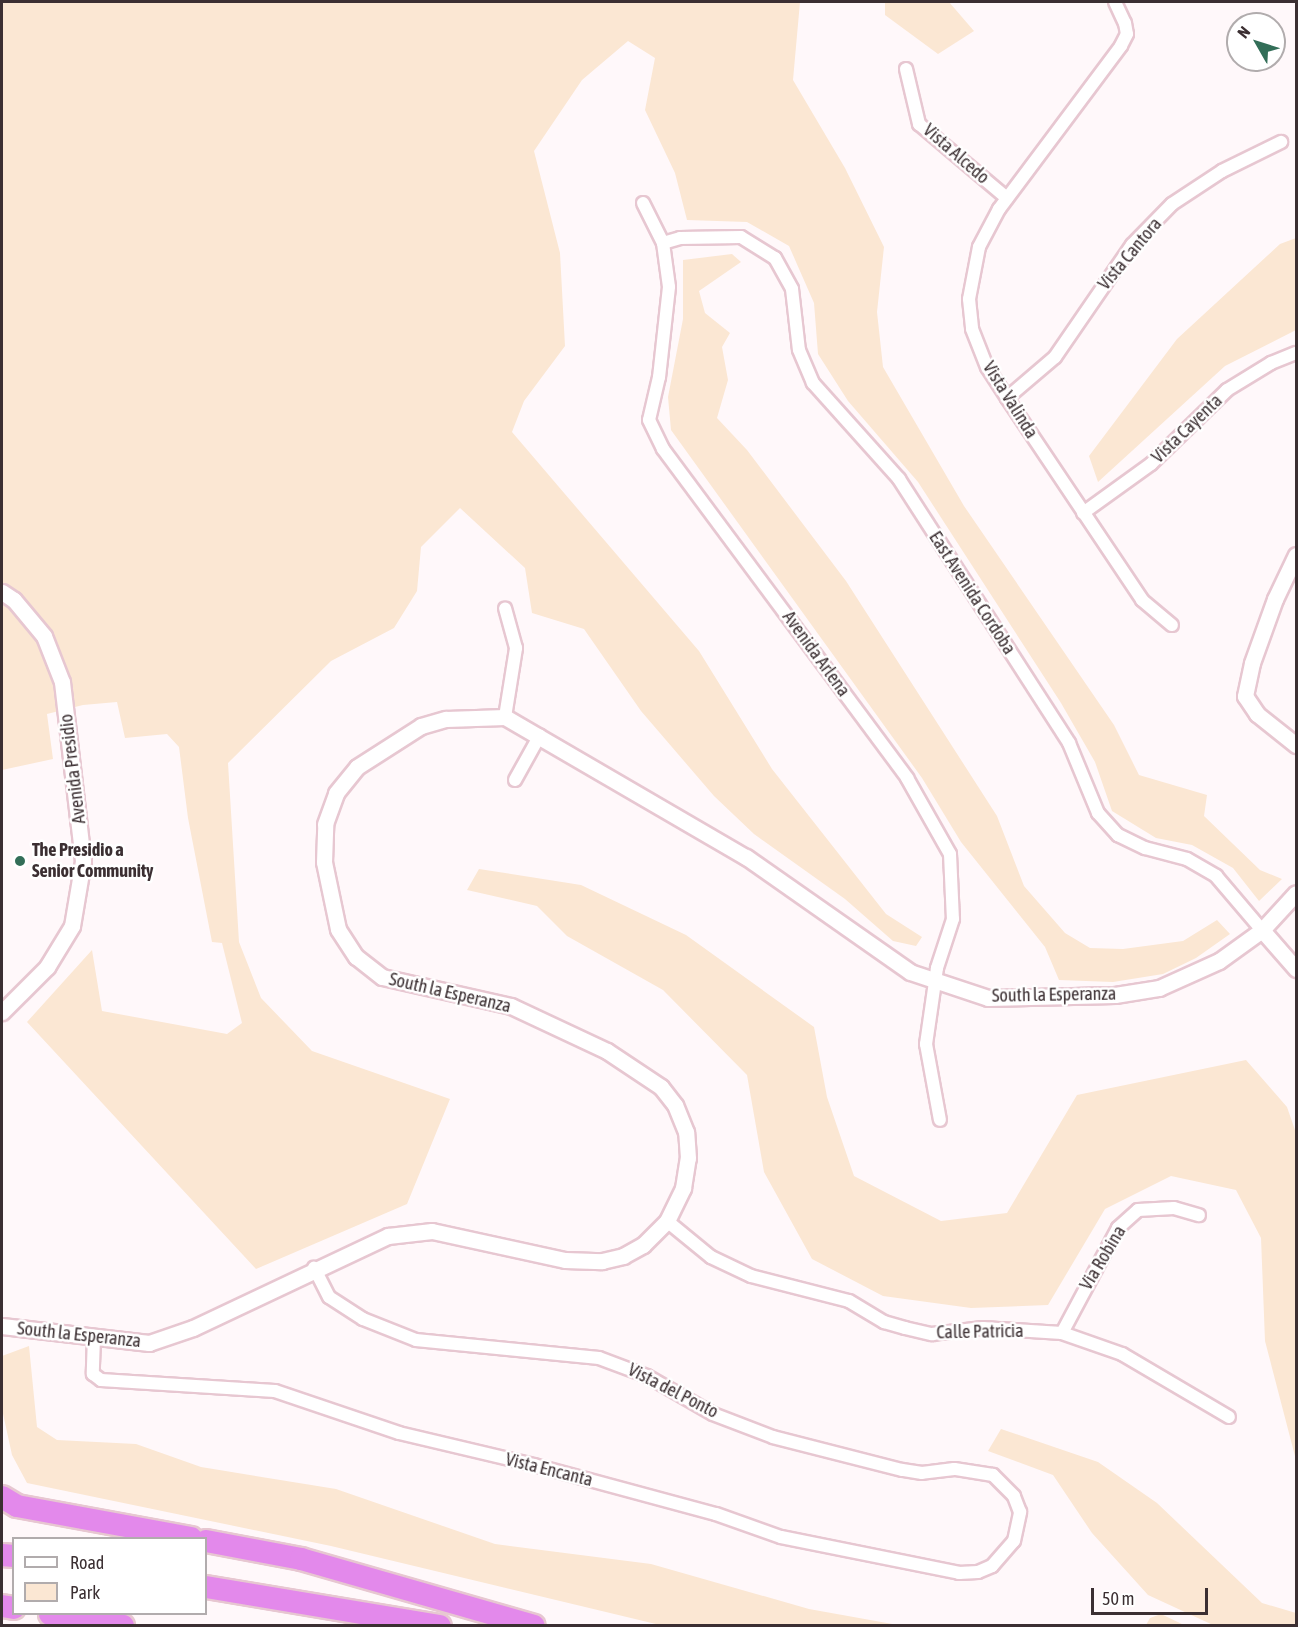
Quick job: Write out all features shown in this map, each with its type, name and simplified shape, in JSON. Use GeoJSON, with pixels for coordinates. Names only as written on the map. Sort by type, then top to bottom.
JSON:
{"type":"FeatureCollection","features":[{"type":"Feature","properties":{"kind":"highway"},"geometry":{"type":"LineString","coordinates":[[2,1497],[17,1506],[180,1537]]}},
{"type":"Feature","properties":{"kind":"highway"},"geometry":{"type":"LineString","coordinates":[[207,1541],[301,1559],[534,1626]]}},
{"type":"Feature","properties":{"kind":"highway"},"geometry":{"type":"LineString","coordinates":[[207,1587],[440,1626]]}},
{"type":"Feature","properties":{"kind":"highway"},"geometry":{"type":"LineString","coordinates":[[56,1615],[123,1626]]}},
{"type":"Feature","properties":{"kind":"street","name":"Vista Valinda"},"geometry":{"type":"LineString","coordinates":[[1115,2],[1125,23],[1127,34],[1121,46],[1007,198],[979,247],[969,300],[972,329],[987,367],[1142,600],[1172,625]]}},
{"type":"Feature","properties":{"kind":"street","name":"Vista Alcedo"},"geometry":{"type":"LineString","coordinates":[[906,69],[919,124],[1007,198]]}},
{"type":"Feature","properties":{"kind":"street","name":"Vista Cantora"},"geometry":{"type":"LineString","coordinates":[[1007,398],[1055,357],[1132,245],[1172,204],[1222,171],[1281,142]]}},
{"type":"Feature","properties":{"kind":"street","name":"Avenida Arlena"},"geometry":{"type":"LineString","coordinates":[[644,203],[663,243],[669,287],[667,325],[650,420],[663,449],[907,778],[950,854],[953,919],[935,983],[926,1044],[940,1120]]}},
{"type":"Feature","properties":{"kind":"street","name":"East Avenida Cordoba"},"geometry":{"type":"LineString","coordinates":[[663,243],[680,238],[741,237],[775,258],[792,289],[799,350],[813,383],[899,480],[1069,743],[1098,813],[1118,835],[1145,848],[1187,859],[1216,876],[1296,969]]}},
{"type":"Feature","properties":{"kind":"street","name":"Vista Cayenta"},"geometry":{"type":"LineString","coordinates":[[1083,513],[1151,464],[1227,390],[1271,363],[1296,353]]}},
{"type":"Feature","properties":{"kind":"street"},"geometry":{"type":"LineString","coordinates":[[1296,555],[1275,599],[1252,663],[1245,696],[1257,714],[1296,745]]}},
{"type":"Feature","properties":{"kind":"street","name":"Avenida Presidio"},"geometry":{"type":"LineString","coordinates":[[2,592],[14,600],[44,636],[62,682],[83,861],[72,926],[47,968],[2,1012]]}},
{"type":"Feature","properties":{"kind":"street"},"geometry":{"type":"LineString","coordinates":[[505,608],[516,648],[505,717]]}},
{"type":"Feature","properties":{"kind":"street","name":"South la Esperanza"},"geometry":{"type":"LineString","coordinates":[[2,1326],[149,1343],[169,1338],[314,1268],[388,1236],[432,1231],[565,1260],[602,1261],[623,1256],[643,1245],[667,1221],[683,1188],[688,1158],[682,1123],[675,1105],[662,1087],[607,1051],[511,1006],[382,977],[356,957],[338,929],[328,893],[325,824],[336,793],[357,767],[421,726],[446,719],[505,717],[540,735],[746,856],[910,972],[935,983],[988,998],[1115,995],[1159,988],[1194,975],[1262,930],[1296,893]]}},
{"type":"Feature","properties":{"kind":"street"},"geometry":{"type":"LineString","coordinates":[[515,780],[540,735]]}},
{"type":"Feature","properties":{"kind":"street","name":"Via Robina"},"geometry":{"type":"LineString","coordinates":[[1062,1333],[1118,1228],[1137,1210],[1174,1208],[1199,1215]]}},
{"type":"Feature","properties":{"kind":"street","name":"Calle Patricia"},"geometry":{"type":"LineString","coordinates":[[667,1221],[711,1257],[752,1276],[849,1301],[884,1322],[905,1328],[932,1334],[983,1328],[1062,1333],[1122,1354],[1229,1417]]}},
{"type":"Feature","properties":{"kind":"street","name":"Vista del Ponto"},"geometry":{"type":"LineString","coordinates":[[314,1268],[329,1298],[363,1319],[416,1340],[598,1358],[646,1376],[713,1414],[773,1437],[902,1470],[922,1473],[954,1469],[993,1475],[1014,1496],[1020,1512],[1019,1525]]}},
{"type":"Feature","properties":{"kind":"street","name":"Vista Encanta"},"geometry":{"type":"LineString","coordinates":[[94,1337],[93,1374],[101,1380],[275,1391],[399,1433],[534,1465],[716,1514],[781,1537],[847,1551],[959,1573],[978,1572],[1005,1554],[1014,1541],[1019,1525]]}},
{"type":"Feature","properties":{"kind":"green space"},"geometry":{"type":"Polygon","coordinates":[[[2,2],[800,2],[793,80],[845,168],[884,247],[877,312],[883,367],[964,506],[1114,725],[1139,775],[1207,795],[1204,816],[1260,870],[1282,879],[1259,901],[1233,868],[1192,845],[1156,838],[1112,811],[1095,762],[1061,703],[918,482],[848,401],[818,354],[814,303],[789,246],[747,222],[687,220],[675,173],[645,110],[655,58],[628,41],[582,80],[534,151],[560,253],[565,346],[524,401],[512,432],[699,651],[772,769],[886,914],[922,937],[916,946],[893,941],[845,899],[754,834],[714,796],[641,711],[584,629],[532,613],[525,568],[460,508],[421,547],[417,591],[394,628],[331,661],[228,763],[239,942],[261,998],[312,1051],[450,1099],[407,1204],[256,1269],[27,1022],[92,950],[102,1011],[227,1034],[242,1023],[222,943],[212,942],[188,818],[179,747],[167,734],[125,738],[117,702],[83,705],[47,714],[53,759],[2,770],[2,2]]]}},
{"type":"Feature","properties":{"kind":"green space"},"geometry":{"type":"Polygon","coordinates":[[[885,2],[949,2],[974,31],[938,54],[885,15],[885,2]]]}},
{"type":"Feature","properties":{"kind":"green space"},"geometry":{"type":"Polygon","coordinates":[[[1296,238],[1296,330],[1225,366],[1098,482],[1089,456],[1177,339],[1280,244],[1296,238]]]}},
{"type":"Feature","properties":{"kind":"green space"},"geometry":{"type":"Polygon","coordinates":[[[732,254],[741,262],[699,291],[705,313],[730,333],[722,347],[728,380],[717,418],[747,450],[846,581],[997,816],[1024,886],[1065,933],[1090,948],[1123,949],[1183,941],[1217,920],[1230,934],[1196,958],[1163,974],[1113,982],[1059,980],[1045,947],[961,842],[922,778],[671,430],[668,397],[683,319],[683,260],[732,254]]]}},
{"type":"Feature","properties":{"kind":"green space"},"geometry":{"type":"Polygon","coordinates":[[[479,869],[581,885],[686,935],[814,1027],[827,1097],[854,1176],[941,1221],[1007,1213],[1077,1095],[1246,1060],[1287,1107],[1296,1133],[1296,1460],[1265,1341],[1261,1238],[1236,1190],[1171,1176],[1105,1209],[1048,1305],[971,1308],[883,1296],[812,1259],[764,1172],[747,1075],[663,990],[567,936],[537,906],[467,890],[479,869]]]}},
{"type":"Feature","properties":{"kind":"green space"},"geometry":{"type":"Polygon","coordinates":[[[29,1346],[37,1427],[57,1440],[136,1444],[201,1467],[336,1489],[495,1544],[651,1564],[809,1609],[898,1625],[660,1625],[331,1546],[27,1483],[12,1455],[2,1409],[2,1356],[29,1346]]]}},
{"type":"Feature","properties":{"kind":"green space"},"geometry":{"type":"Polygon","coordinates":[[[1001,1429],[1098,1462],[1157,1503],[1262,1603],[1296,1613],[1296,1625],[1213,1625],[1148,1595],[1092,1533],[1053,1475],[988,1451],[1001,1429]]]}},
{"type":"Feature","properties":{"kind":"green space"},"geometry":{"type":"Polygon","coordinates":[[[1161,1614],[1184,1625],[1146,1625],[1150,1618],[1161,1614]]]}},
{"type":"Feature","properties":{"kind":"place","name":"The Presidio a Senior Community"},"geometry":{"type":"Point","coordinates":[20,861]}}]}
